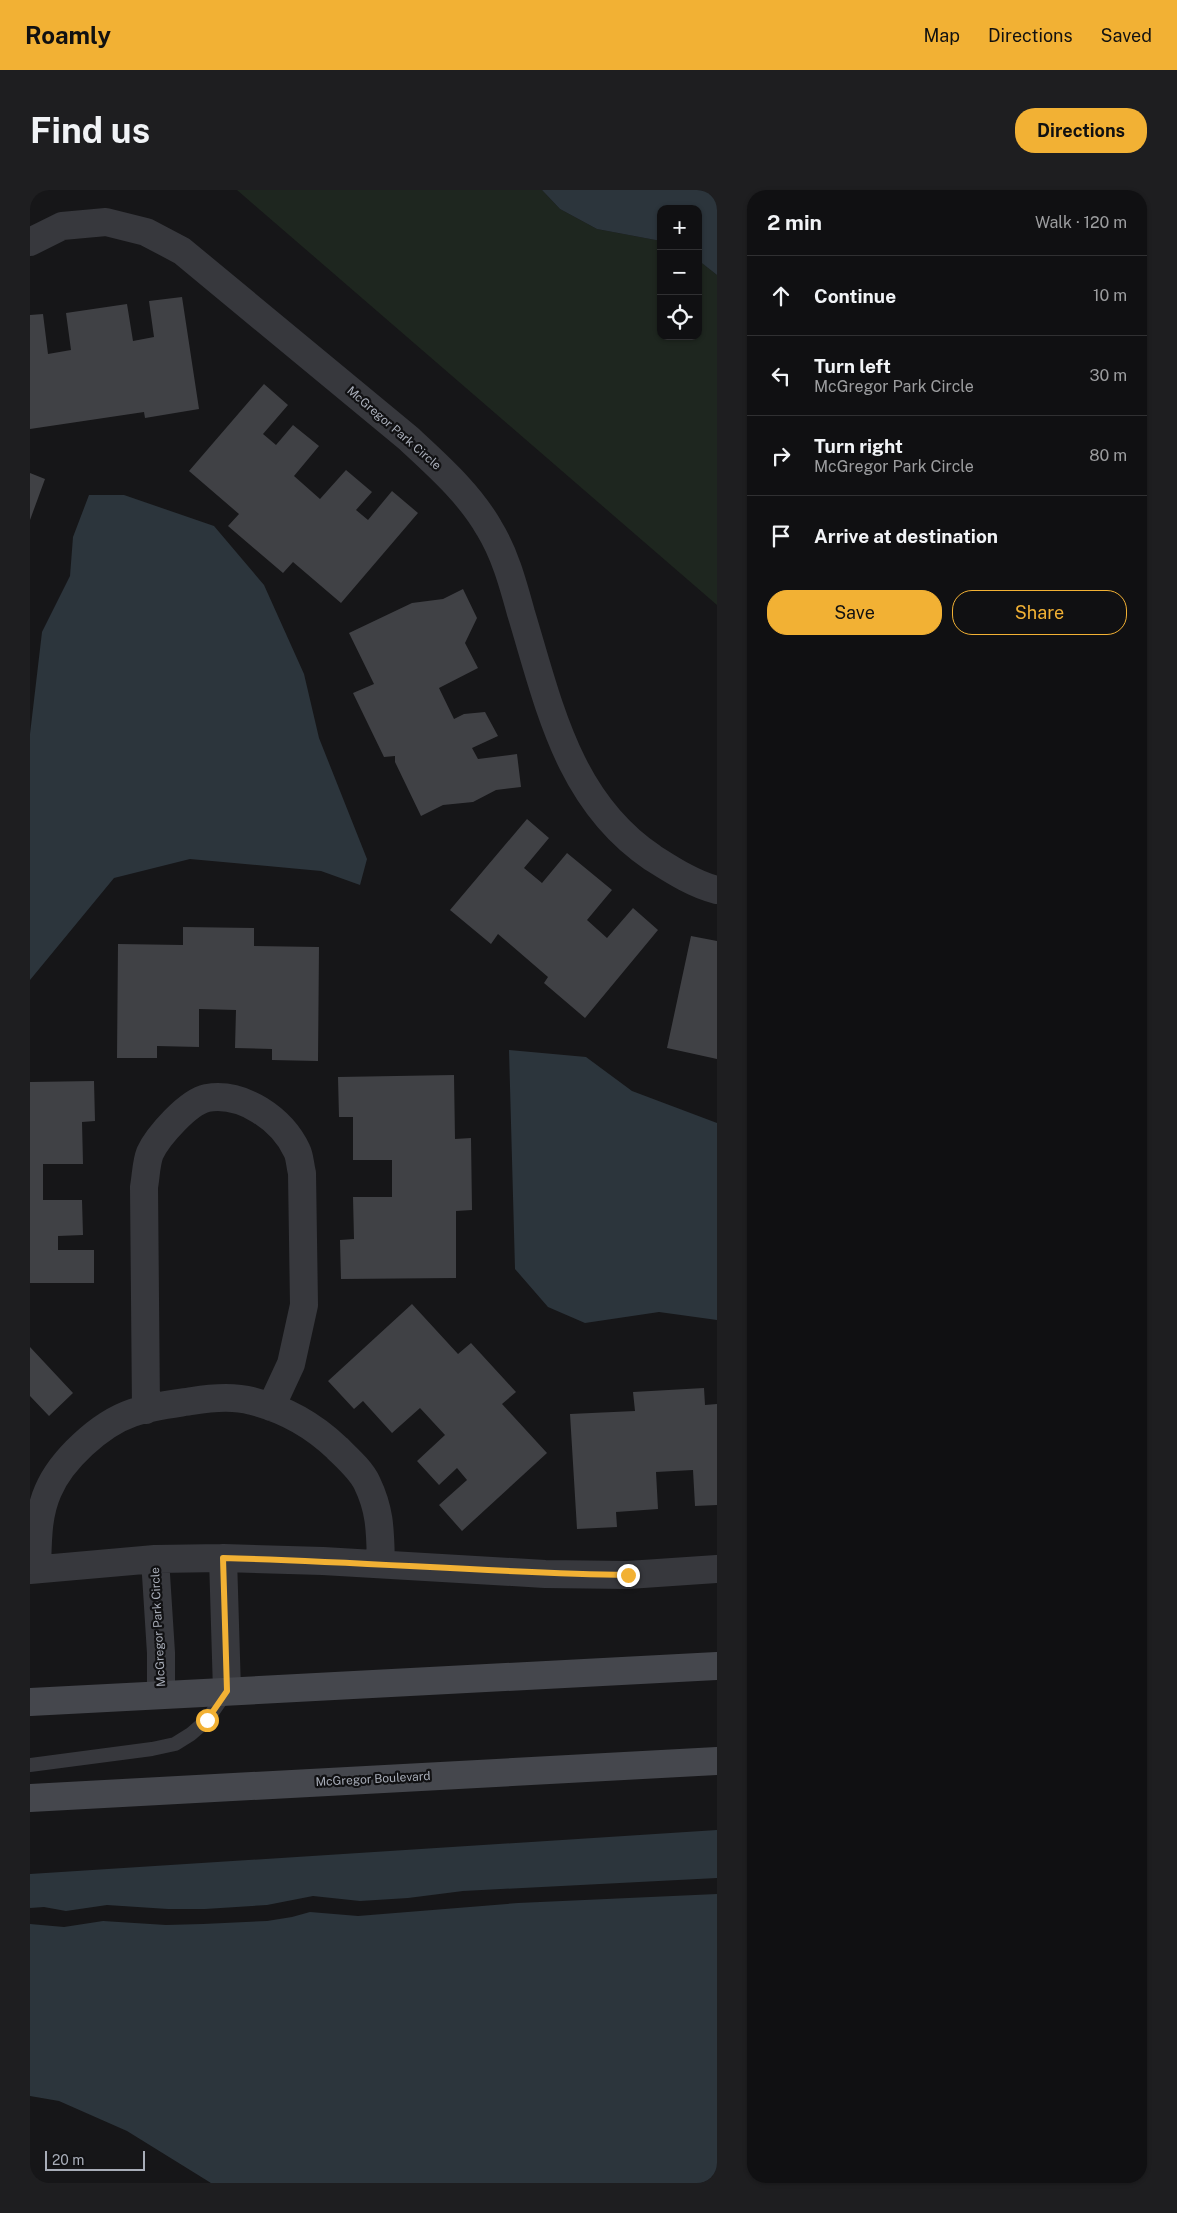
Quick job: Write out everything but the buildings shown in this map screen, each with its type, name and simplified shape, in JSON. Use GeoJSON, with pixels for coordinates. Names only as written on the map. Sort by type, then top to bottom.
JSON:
{"type":"FeatureCollection","features":[{"type":"Feature","properties":{"kind":"main road"},"geometry":{"type":"LineString","coordinates":[[30,1702],[717,1666]]}},
{"type":"Feature","properties":{"kind":"main road","name":"McGregor Boulevard"},"geometry":{"type":"LineString","coordinates":[[30,1798],[717,1761]]}},
{"type":"Feature","properties":{"kind":"street","name":"McGregor Park Circle"},"geometry":{"type":"LineString","coordinates":[[30,242],[62,226],[106,222],[146,232],[182,251],[401,431],[466,496],[490,528],[508,569],[549,706],[564,746],[582,784],[609,821],[636,846],[673,871],[717,890]]}},
{"type":"Feature","properties":{"kind":"street"},"geometry":{"type":"LineString","coordinates":[[146,1410],[144,1187],[149,1155],[163,1131],[184,1112],[206,1098],[234,1100],[261,1110],[281,1127],[298,1152],[302,1173],[304,1305],[291,1364],[272,1407]]}},
{"type":"Feature","properties":{"kind":"street"},"geometry":{"type":"LineString","coordinates":[[33,1570],[39,1514],[48,1489],[69,1459],[98,1431],[132,1413],[208,1399],[251,1400],[282,1411],[320,1432],[349,1460],[366,1481],[379,1515],[381,1564]]}},
{"type":"Feature","properties":{"kind":"street","name":"McGregor Park Circle"},"geometry":{"type":"LineString","coordinates":[[33,1570],[155,1559],[223,1558],[381,1564],[545,1574],[628,1575],[717,1569]]}},
{"type":"Feature","properties":{"kind":"street"},"geometry":{"type":"LineString","coordinates":[[223,1558],[227,1691]]}},
{"type":"Feature","properties":{"kind":"street","name":"McGregor Park Circle"},"geometry":{"type":"LineString","coordinates":[[155,1559],[161,1652],[161,1694]]}},
{"type":"Feature","properties":{"kind":"lane"},"geometry":{"type":"LineString","coordinates":[[30,1765],[152,1749],[175,1744],[191,1734],[207,1720],[227,1691]]}},
{"type":"Feature","properties":{"kind":"shaded area"},"geometry":{"type":"Polygon","coordinates":[[[237,190],[542,190],[560,209],[597,229],[657,240],[657,340],[702,340],[702,263],[717,275],[717,605],[237,190]]]}},
{"type":"Feature","properties":{"kind":"shaded area"},"geometry":{"type":"Polygon","coordinates":[[[542,190],[717,190],[717,275],[702,263],[702,205],[657,205],[657,240],[597,229],[560,209],[542,190]]]}},
{"type":"Feature","properties":{"kind":"shaded area"},"geometry":{"type":"Polygon","coordinates":[[[89,495],[124,495],[214,526],[264,585],[304,674],[319,738],[367,859],[360,885],[321,871],[190,859],[114,878],[30,980],[30,734],[42,632],[70,576],[73,537],[89,495]]]}},
{"type":"Feature","properties":{"kind":"shaded area"},"geometry":{"type":"Polygon","coordinates":[[[509,1050],[586,1057],[632,1091],[717,1123],[717,1320],[659,1312],[585,1323],[548,1307],[515,1269],[509,1050]]]}},
{"type":"Feature","properties":{"kind":"shaded area"},"geometry":{"type":"Polygon","coordinates":[[[717,1830],[717,1878],[463,1891],[408,1898],[360,1901],[313,1896],[267,1905],[205,1909],[168,1909],[107,1905],[66,1911],[44,1907],[30,1908],[30,1874],[717,1830]]]}},
{"type":"Feature","properties":{"kind":"shaded area"},"geometry":{"type":"Polygon","coordinates":[[[717,1894],[717,2183],[211,2183],[127,2131],[59,2101],[30,2096],[30,1924],[64,1927],[103,1921],[166,1925],[203,1924],[267,1921],[310,1912],[358,1916],[518,1903],[717,1894]]]}},
{"type":"Feature","properties":{"kind":"route"},"geometry":{"type":"LineString","coordinates":[[207,1720],[227,1691],[223,1558],[323,1561],[545,1574],[628,1575]]}}]}
